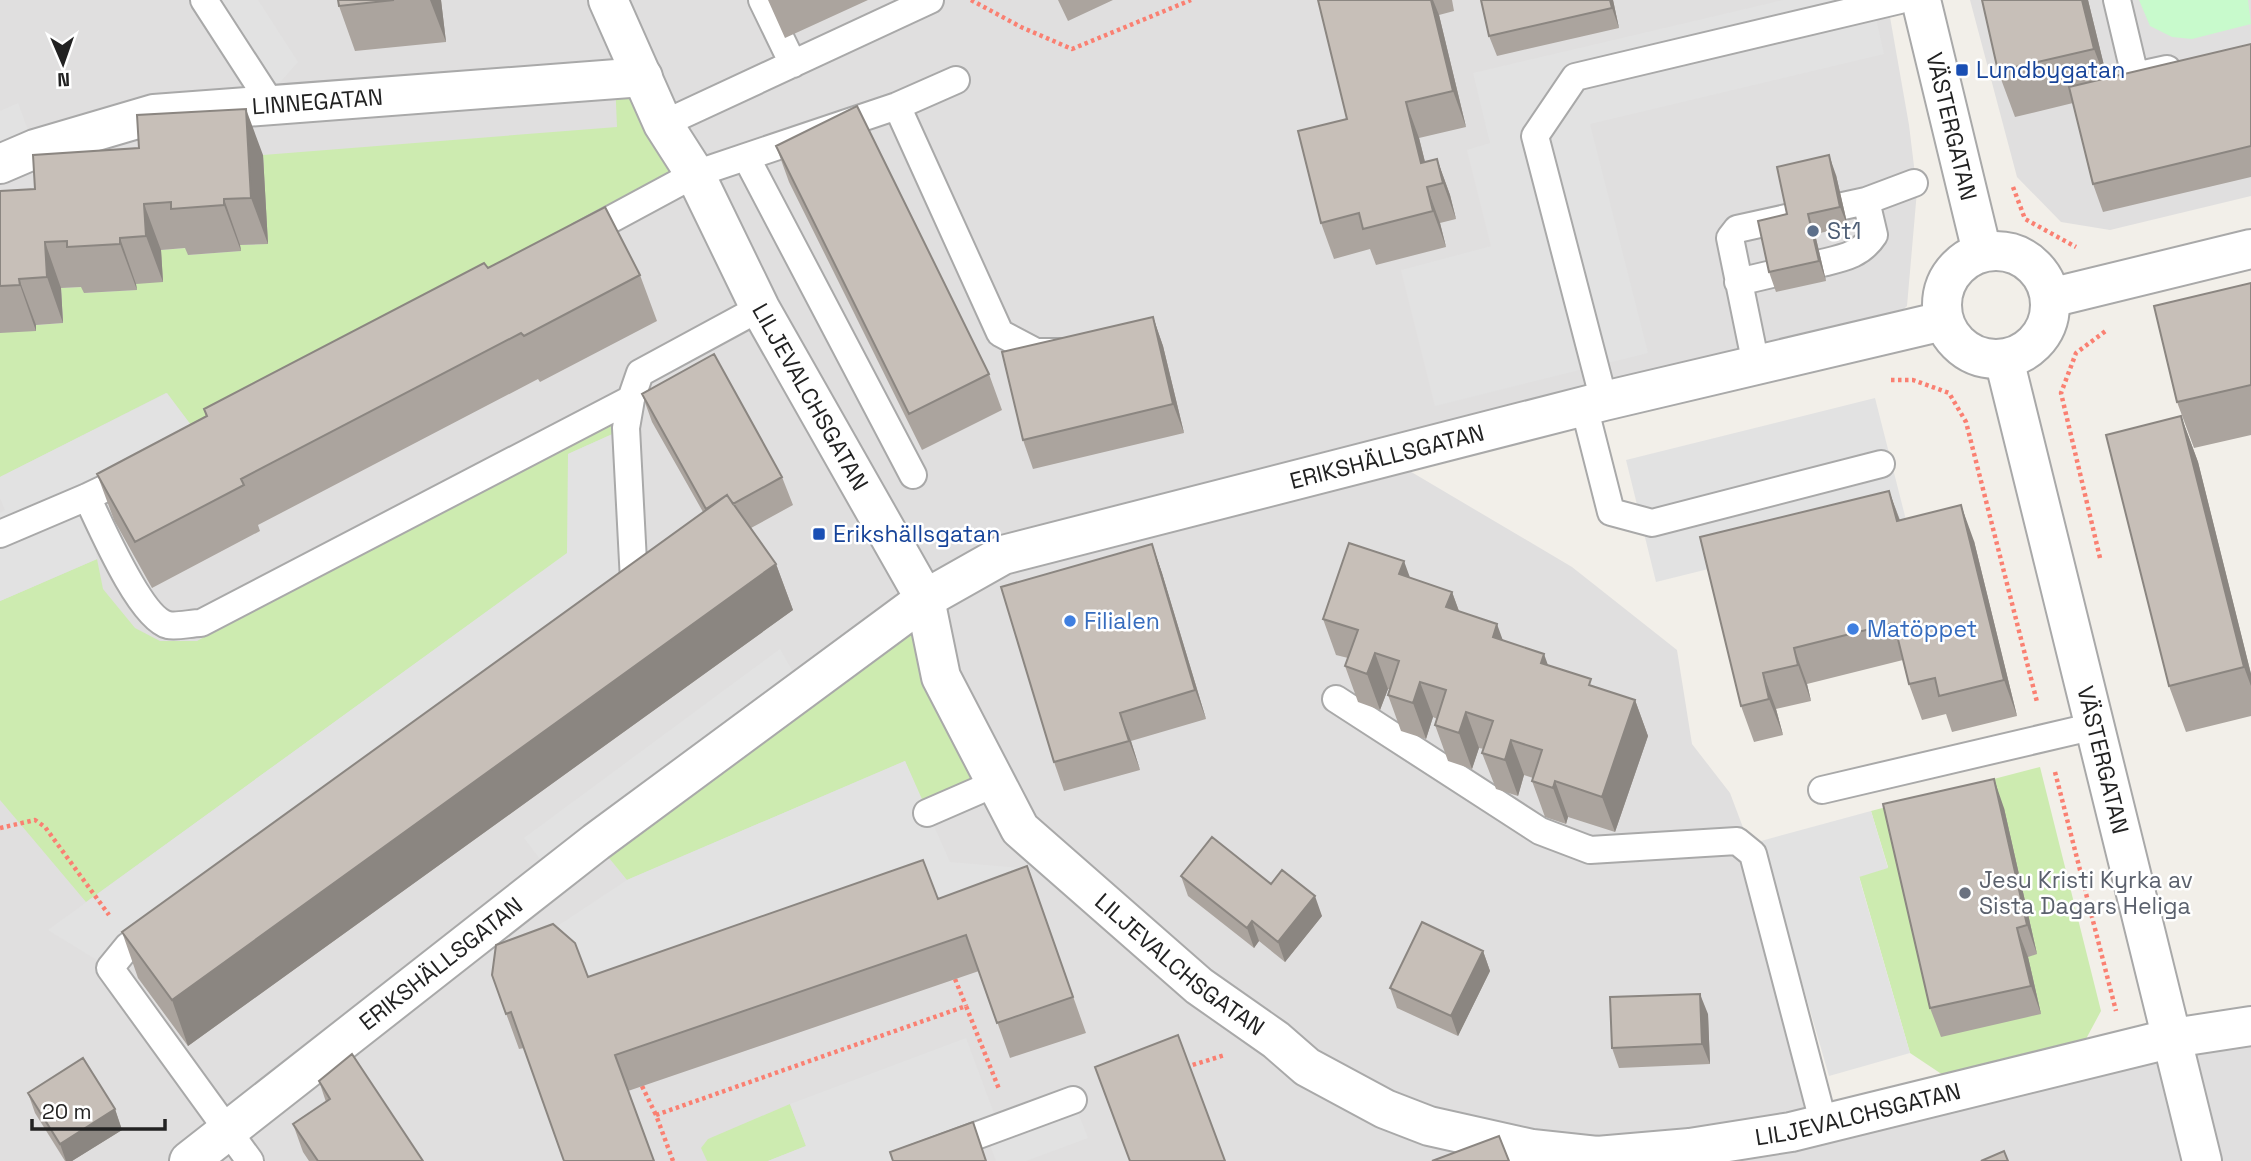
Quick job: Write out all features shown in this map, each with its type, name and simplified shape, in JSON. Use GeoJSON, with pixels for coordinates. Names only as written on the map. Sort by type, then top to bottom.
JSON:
{"type":"FeatureCollection","features":[{"type":"Feature","properties":{"kind":"street","name":"LILJEVALCHSGATAN"},"geometry":{"type":"LineString","coordinates":[[608,0],[663,124],[695,174],[760,308],[925,599],[941,677],[1020,829],[1199,986],[1276,1040],[1307,1067],[1385,1109],[1429,1126],[1532,1149],[1589,1156],[1643,1153],[1791,1132],[2172,1038],[2251,1026]]}},
{"type":"Feature","properties":{"kind":"street","name":"VÄSTERGATAN"},"geometry":{"type":"LineString","coordinates":[[1921,0],[1982,252]]}},
{"type":"Feature","properties":{"kind":"street","name":"LINNEGATAN"},"geometry":{"type":"LineString","coordinates":[[0,164],[35,149],[155,114],[643,77]]}},
{"type":"Feature","properties":{"kind":"street"},"geometry":{"type":"LineString","coordinates":[[2050,298],[2251,249]]}},
{"type":"Feature","properties":{"kind":"street"},"geometry":{"type":"LineString","coordinates":[[1992,250],[2018,256],[2041,274],[2050,298],[2047,326],[2031,347],[2004,359],[1976,356],[1952,337],[1943,321],[1941,310],[1946,283],[1965,260],[1992,250]]}},
{"type":"Feature","properties":{"kind":"street","name":"ERIKSHÄLLSGATAN"},"geometry":{"type":"LineString","coordinates":[[189,1161],[239,1146],[596,842],[925,599],[1003,555],[1594,404],[1943,321]]}},
{"type":"Feature","properties":{"kind":"street","name":"VÄSTERGATAN"},"geometry":{"type":"LineString","coordinates":[[2004,359],[2202,1161]]}},
{"type":"Feature","properties":{"kind":"lane"},"geometry":{"type":"LineString","coordinates":[[204,0],[272,105]]}},
{"type":"Feature","properties":{"kind":"lane"},"geometry":{"type":"LineString","coordinates":[[762,0],[793,64]]}},
{"type":"Feature","properties":{"kind":"lane"},"geometry":{"type":"LineString","coordinates":[[663,124],[928,0]]}},
{"type":"Feature","properties":{"kind":"lane"},"geometry":{"type":"LineString","coordinates":[[1881,464],[1652,523],[1611,512],[1594,404],[1535,136],[1575,77],[1900,0]]}},
{"type":"Feature","properties":{"kind":"lane"},"geometry":{"type":"LineString","coordinates":[[2117,0],[2136,76],[2187,65]]}},
{"type":"Feature","properties":{"kind":"lane"},"geometry":{"type":"LineString","coordinates":[[559,247],[695,174],[897,106],[956,80]]}},
{"type":"Feature","properties":{"kind":"lane"},"geometry":{"type":"LineString","coordinates":[[897,106],[1000,333],[1036,352],[1060,352]]}},
{"type":"Feature","properties":{"kind":"lane"},"geometry":{"type":"LineString","coordinates":[[746,157],[913,475]]}},
{"type":"Feature","properties":{"kind":"lane"},"geometry":{"type":"LineString","coordinates":[[1822,263],[1849,257],[1866,247],[1874,235],[1855,204],[1914,183]]}},
{"type":"Feature","properties":{"kind":"lane"},"geometry":{"type":"LineString","coordinates":[[1756,365],[1730,238],[1737,229],[1791,217]]}},
{"type":"Feature","properties":{"kind":"lane"},"geometry":{"type":"LineString","coordinates":[[1738,282],[1772,275]]}},
{"type":"Feature","properties":{"kind":"lane"},"geometry":{"type":"LineString","coordinates":[[600,605],[634,581],[625,428],[640,373],[760,308]]}},
{"type":"Feature","properties":{"kind":"lane"},"geometry":{"type":"LineString","coordinates":[[87,497],[132,586],[149,612],[167,625],[201,623],[631,399]]}},
{"type":"Feature","properties":{"kind":"lane"},"geometry":{"type":"LineString","coordinates":[[0,534],[155,464]]}},
{"type":"Feature","properties":{"kind":"lane"},"geometry":{"type":"LineString","coordinates":[[1336,699],[1540,831],[1590,850],[1737,841],[1754,854],[1824,1125]]}},
{"type":"Feature","properties":{"kind":"lane"},"geometry":{"type":"LineString","coordinates":[[1822,790],[2095,726]]}},
{"type":"Feature","properties":{"kind":"lane"},"geometry":{"type":"LineString","coordinates":[[927,813],[996,783]]}},
{"type":"Feature","properties":{"kind":"lane"},"geometry":{"type":"LineString","coordinates":[[176,912],[131,945],[110,968],[239,1146]]}},
{"type":"Feature","properties":{"kind":"lane"},"geometry":{"type":"LineString","coordinates":[[908,1161],[1073,1100]]}},
{"type":"Feature","properties":{"kind":"path"},"geometry":{"type":"LineString","coordinates":[[971,0],[1021,27],[1072,49],[1191,0]]}},
{"type":"Feature","properties":{"kind":"path"},"geometry":{"type":"LineString","coordinates":[[2009,177],[2025,219],[2073,247],[2104,246],[2120,320],[2076,353],[2061,393],[2103,568]]}},
{"type":"Feature","properties":{"kind":"path"},"geometry":{"type":"LineString","coordinates":[[1876,336],[1886,380],[1913,380],[1949,393],[1966,422],[2116,1012],[2103,1035],[2107,1054]]}},
{"type":"Feature","properties":{"kind":"path"},"geometry":{"type":"LineString","coordinates":[[0,828],[35,820],[45,827],[131,945]]}},
{"type":"Feature","properties":{"kind":"path"},"geometry":{"type":"LineString","coordinates":[[955,979],[1012,1122]]}},
{"type":"Feature","properties":{"kind":"path"},"geometry":{"type":"LineString","coordinates":[[656,1115],[966,1006]]}},
{"type":"Feature","properties":{"kind":"path"},"geometry":{"type":"LineString","coordinates":[[1174,1070],[1276,1040]]}},
{"type":"Feature","properties":{"kind":"path"},"geometry":{"type":"LineString","coordinates":[[642,1086],[673,1161]]}},
{"type":"Feature","properties":{"kind":"shaded area"},"geometry":{"type":"Polygon","coordinates":[[[0,0],[1887,0],[1909,125],[1917,191],[1907,306],[1876,336],[1386,457],[1572,567],[1677,650],[1692,744],[1730,793],[1753,854],[1824,1124],[2251,1026],[2251,1161],[0,1161],[0,0]]]}},
{"type":"Feature","properties":{"kind":"shaded area"},"geometry":{"type":"Polygon","coordinates":[[[204,0],[258,0],[298,62],[267,97],[204,0]]]}},
{"type":"Feature","properties":{"kind":"shaded area"},"geometry":{"type":"Polygon","coordinates":[[[1783,0],[1872,0],[1884,54],[1590,124],[1648,353],[1435,406],[1401,270],[1491,246],[1467,150],[1490,143],[1473,73],[1783,0]]]}},
{"type":"Feature","properties":{"kind":"shaded area"},"geometry":{"type":"Polygon","coordinates":[[[1970,0],[2251,0],[2251,196],[2110,230],[2061,222],[2017,177],[1970,0]]]}},
{"type":"Feature","properties":{"kind":"shaded area"},"geometry":{"type":"Polygon","coordinates":[[[18,103],[35,149],[0,164],[0,111],[18,103]]]}},
{"type":"Feature","properties":{"kind":"shaded area"},"geometry":{"type":"Polygon","coordinates":[[[167,393],[203,441],[87,497],[97,559],[0,601],[0,513],[5,510],[0,498],[0,477],[167,393]]]}},
{"type":"Feature","properties":{"kind":"shaded area"},"geometry":{"type":"Polygon","coordinates":[[[1875,398],[1906,520],[1656,582],[1626,460],[1875,398]]]}},
{"type":"Feature","properties":{"kind":"shaded area"},"geometry":{"type":"Polygon","coordinates":[[[626,428],[634,581],[110,968],[48,930],[567,553],[568,454],[626,428]]]}},
{"type":"Feature","properties":{"kind":"shaded area"},"geometry":{"type":"Polygon","coordinates":[[[780,649],[803,690],[553,876],[524,838],[780,649]]]}},
{"type":"Feature","properties":{"kind":"shaded area"},"geometry":{"type":"Polygon","coordinates":[[[905,761],[950,862],[1021,868],[1040,902],[951,935],[601,1013],[544,935],[627,880],[905,761]]]}},
{"type":"Feature","properties":{"kind":"shaded area"},"geometry":{"type":"Polygon","coordinates":[[[1871,811],[1888,868],[1859,877],[1910,1053],[1829,1076],[1761,841],[1871,811]]]}},
{"type":"Feature","properties":{"kind":"shaded area"},"geometry":{"type":"Polygon","coordinates":[[[966,1038],[999,1127],[1073,1100],[1088,1138],[1026,1161],[996,1161],[985,1132],[908,1161],[768,1161],[806,1146],[790,1104],[966,1038]]]}},
{"type":"Feature","properties":{"kind":"green space"},"geometry":{"type":"Polygon","coordinates":[[[2139,0],[2248,0],[2251,24],[2192,39],[2172,37],[2150,26],[2139,0]]]}},
{"type":"Feature","properties":{"kind":"green space"},"geometry":{"type":"Polygon","coordinates":[[[615,80],[695,174],[203,441],[166,393],[0,477],[0,333],[36,325],[63,323],[61,288],[83,287],[84,293],[136,290],[136,284],[161,250],[187,248],[188,255],[240,251],[240,245],[267,244],[263,155],[617,127],[615,80]]]}},
{"type":"Feature","properties":{"kind":"green space"},"geometry":{"type":"Polygon","coordinates":[[[631,399],[626,428],[568,454],[568,553],[86,902],[0,800],[0,601],[97,559],[103,589],[135,628],[160,641],[197,641],[631,399]]]}},
{"type":"Feature","properties":{"kind":"green space"},"geometry":{"type":"Polygon","coordinates":[[[925,599],[996,783],[927,813],[905,761],[627,880],[596,842],[925,599]]]}},
{"type":"Feature","properties":{"kind":"green space"},"geometry":{"type":"Polygon","coordinates":[[[2040,767],[2101,1011],[2079,1052],[1955,1083],[1910,1053],[1859,876],[1888,867],[1871,811],[2040,767]]]}},
{"type":"Feature","properties":{"kind":"green space"},"geometry":{"type":"Polygon","coordinates":[[[790,1104],[806,1146],[768,1161],[707,1161],[701,1148],[708,1139],[790,1104]]]}},
{"type":"Feature","properties":{"kind":"building"},"geometry":{"type":"Polygon","coordinates":[[[338,0],[394,0],[339,6],[338,0]]]}},
{"type":"Feature","properties":{"kind":"building"},"geometry":{"type":"Polygon","coordinates":[[[1318,0],[1431,0],[1453,91],[1406,102],[1421,163],[1437,159],[1443,183],[1427,187],[1433,211],[1363,229],[1359,213],[1321,223],[1298,131],[1347,119],[1318,0]]]}},
{"type":"Feature","properties":{"kind":"building"},"geometry":{"type":"Polygon","coordinates":[[[1481,0],[1610,0],[1612,8],[1489,36],[1481,0]]]}},
{"type":"Feature","properties":{"kind":"building"},"geometry":{"type":"Polygon","coordinates":[[[1982,0],[2082,0],[2094,49],[1998,71],[1982,0]]]}},
{"type":"Feature","properties":{"kind":"building"},"geometry":{"type":"Polygon","coordinates":[[[2251,44],[2251,146],[2093,184],[2069,87],[2251,44]]]}},
{"type":"Feature","properties":{"kind":"building"},"geometry":{"type":"Polygon","coordinates":[[[857,106],[989,374],[909,414],[776,146],[857,106]]]}},
{"type":"Feature","properties":{"kind":"building"},"geometry":{"type":"Polygon","coordinates":[[[246,109],[251,198],[224,199],[224,205],[171,209],[171,202],[144,204],[146,236],[120,238],[120,244],[67,247],[67,241],[45,242],[47,277],[19,279],[20,285],[0,286],[0,191],[35,189],[33,155],[139,148],[137,115],[246,109]]]}},
{"type":"Feature","properties":{"kind":"building","name":"St1"},"geometry":{"type":"Polygon","coordinates":[[[1829,155],[1840,207],[1808,214],[1819,261],[1769,272],[1758,221],[1787,214],[1777,167],[1829,155]]]}},
{"type":"Feature","properties":{"kind":"building"},"geometry":{"type":"Polygon","coordinates":[[[605,207],[640,275],[524,336],[521,333],[241,479],[244,485],[135,542],[97,474],[207,416],[204,409],[484,263],[488,268],[605,207]]]}},
{"type":"Feature","properties":{"kind":"building"},"geometry":{"type":"Polygon","coordinates":[[[2251,283],[2251,385],[2177,402],[2154,306],[2251,283]]]}},
{"type":"Feature","properties":{"kind":"building"},"geometry":{"type":"Polygon","coordinates":[[[1153,317],[1173,404],[1023,440],[1002,352],[1153,317]]]}},
{"type":"Feature","properties":{"kind":"building"},"geometry":{"type":"Polygon","coordinates":[[[714,354],[782,477],[733,504],[727,495],[706,509],[642,394],[714,354]]]}},
{"type":"Feature","properties":{"kind":"building"},"geometry":{"type":"Polygon","coordinates":[[[2181,416],[2244,667],[2169,686],[2106,435],[2181,416]]]}},
{"type":"Feature","properties":{"kind":"building"},"geometry":{"type":"Polygon","coordinates":[[[1889,491],[1897,521],[1961,505],[2004,680],[1939,696],[1935,678],[1909,684],[1894,623],[1794,648],[1798,665],[1763,673],[1769,699],[1741,706],[1700,537],[1889,491]]]}},
{"type":"Feature","properties":{"kind":"building"},"geometry":{"type":"Polygon","coordinates":[[[727,495],[776,564],[172,1000],[122,932],[727,495]]]}},
{"type":"Feature","properties":{"kind":"building"},"geometry":{"type":"Polygon","coordinates":[[[1349,543],[1404,561],[1399,574],[1452,592],[1446,607],[1497,624],[1493,637],[1544,654],[1541,663],[1591,679],[1589,685],[1635,700],[1602,797],[1555,781],[1553,788],[1532,781],[1542,750],[1511,740],[1505,760],[1482,753],[1493,721],[1466,712],[1459,733],[1435,725],[1446,690],[1420,682],[1413,703],[1388,695],[1399,661],[1375,653],[1367,674],[1345,666],[1358,630],[1323,619],[1349,543]]]}},
{"type":"Feature","properties":{"kind":"building"},"geometry":{"type":"Polygon","coordinates":[[[1152,544],[1195,690],[1120,713],[1129,741],[1054,762],[1001,587],[1152,544]]]}},
{"type":"Feature","properties":{"kind":"building","name":"Jesu Kristi Kyrka av Sista Dagars Heliga"},"geometry":{"type":"Polygon","coordinates":[[[1994,779],[2027,925],[2017,928],[2031,986],[1930,1008],[1883,804],[1994,779]]]}},
{"type":"Feature","properties":{"kind":"building"},"geometry":{"type":"Polygon","coordinates":[[[1212,837],[1271,884],[1282,870],[1315,896],[1278,942],[1252,921],[1247,928],[1181,876],[1212,837]]]}},
{"type":"Feature","properties":{"kind":"building"},"geometry":{"type":"Polygon","coordinates":[[[923,860],[938,899],[1027,866],[1073,997],[997,1023],[966,935],[615,1055],[654,1161],[564,1161],[511,1012],[506,1014],[492,975],[496,945],[553,924],[575,943],[588,977],[923,860]]]}},
{"type":"Feature","properties":{"kind":"building"},"geometry":{"type":"Polygon","coordinates":[[[1422,922],[1483,951],[1451,1016],[1390,988],[1422,922]]]}},
{"type":"Feature","properties":{"kind":"building"},"geometry":{"type":"Polygon","coordinates":[[[1700,994],[1702,1044],[1612,1048],[1610,997],[1700,994]]]}},
{"type":"Feature","properties":{"kind":"building"},"geometry":{"type":"Polygon","coordinates":[[[1178,1035],[1225,1161],[1130,1161],[1095,1067],[1178,1035]]]}},
{"type":"Feature","properties":{"kind":"building"},"geometry":{"type":"Polygon","coordinates":[[[352,1054],[423,1161],[318,1161],[293,1124],[330,1099],[319,1081],[352,1054]]]}},
{"type":"Feature","properties":{"kind":"building"},"geometry":{"type":"Polygon","coordinates":[[[83,1058],[115,1109],[60,1144],[28,1093],[83,1058]]]}},
{"type":"Feature","properties":{"kind":"building"},"geometry":{"type":"Polygon","coordinates":[[[973,1122],[986,1161],[893,1161],[890,1152],[973,1122]]]}},
{"type":"Feature","properties":{"kind":"building"},"geometry":{"type":"Polygon","coordinates":[[[1499,1136],[1509,1161],[1432,1161],[1499,1136]]]}},
{"type":"Feature","properties":{"kind":"building"},"geometry":{"type":"Polygon","coordinates":[[[2004,1151],[2008,1161],[1981,1161],[2004,1151]]]}},
{"type":"Feature","properties":{"kind":"place","name":"Lundbygatan"},"geometry":{"type":"Point","coordinates":[1962,70]}},
{"type":"Feature","properties":{"kind":"place","name":"St1"},"geometry":{"type":"Point","coordinates":[1813,231]}},
{"type":"Feature","properties":{"kind":"place","name":"Erikshällsgatan"},"geometry":{"type":"Point","coordinates":[819,534]}},
{"type":"Feature","properties":{"kind":"place","name":"Filialen"},"geometry":{"type":"Point","coordinates":[1070,621]}},
{"type":"Feature","properties":{"kind":"place","name":"Matöppet"},"geometry":{"type":"Point","coordinates":[1853,629]}},
{"type":"Feature","properties":{"kind":"place","name":"Jesu Kristi Kyrka av Sista Dagars Heliga"},"geometry":{"type":"Point","coordinates":[1965,893]}}]}
